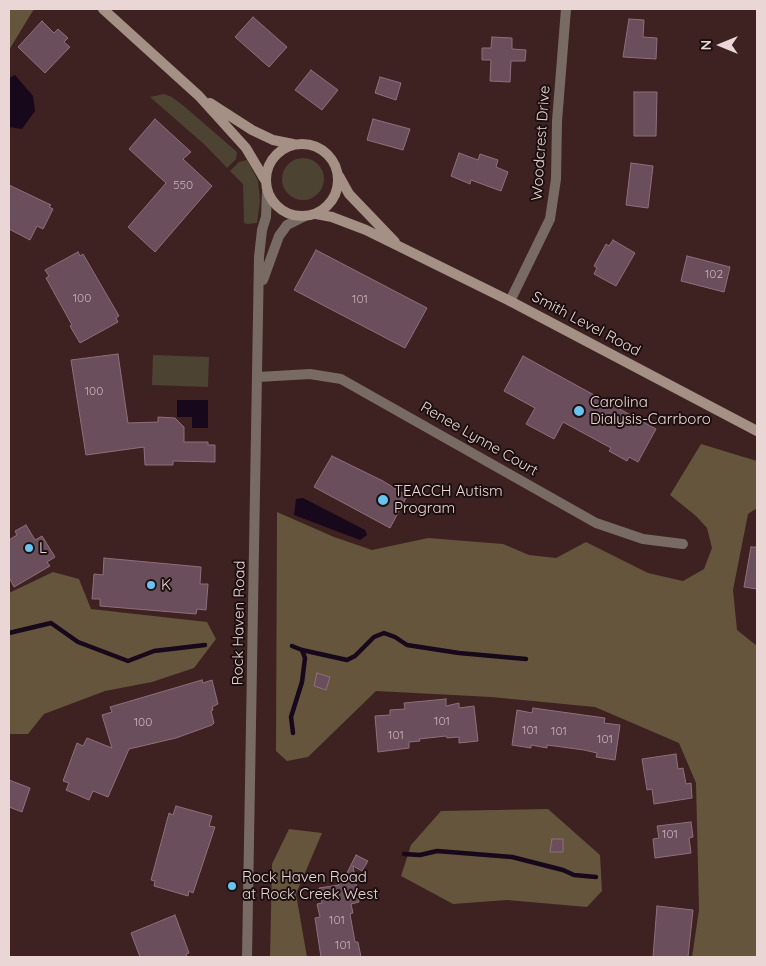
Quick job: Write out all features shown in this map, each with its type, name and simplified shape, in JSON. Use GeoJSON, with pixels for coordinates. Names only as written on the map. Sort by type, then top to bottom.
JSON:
{"type":"FeatureCollection","features":[{"type":"Feature","properties":{"kind":"main road"},"geometry":{"type":"LineString","coordinates":[[103,9],[199,96],[246,148],[265,180]]}},
{"type":"Feature","properties":{"kind":"main road"},"geometry":{"type":"LineString","coordinates":[[199,96],[252,130],[273,140],[293,144],[306,143],[317,146],[328,154],[334,163],[338,175],[338,187],[333,199],[316,214],[305,216],[283,211],[273,203],[267,192],[265,180],[267,168],[273,157],[282,149],[293,144]]}},
{"type":"Feature","properties":{"kind":"main road","name":"Smith Level Road"},"geometry":{"type":"LineString","coordinates":[[338,175],[349,194],[400,248]]}},
{"type":"Feature","properties":{"kind":"main road","name":"Smith Level Road"},"geometry":{"type":"LineString","coordinates":[[316,214],[349,223],[510,301],[757,432]]}},
{"type":"Feature","properties":{"kind":"street","name":"Woodcrest Drive"},"geometry":{"type":"LineString","coordinates":[[510,301],[550,218],[556,179],[557,121],[566,9]]}},
{"type":"Feature","properties":{"kind":"street","name":"Rock Haven Road"},"geometry":{"type":"LineString","coordinates":[[247,957],[260,243],[266,217],[267,192]]}},
{"type":"Feature","properties":{"kind":"street","name":"Rock Haven Road"},"geometry":{"type":"LineString","coordinates":[[260,288],[279,236],[287,225],[305,216]]}},
{"type":"Feature","properties":{"kind":"street","name":"Renee Lynne Court"},"geometry":{"type":"LineString","coordinates":[[258,377],[310,374],[341,378],[596,523],[643,539],[683,544]]}},
{"type":"Feature","properties":{"kind":"shaded area"},"geometry":{"type":"Polygon","coordinates":[[[11,9],[34,9],[9,50],[9,11],[11,9]]]}},
{"type":"Feature","properties":{"kind":"shaded area"},"geometry":{"type":"Polygon","coordinates":[[[15,75],[33,96],[35,111],[22,129],[9,127],[9,78],[15,75]]]}},
{"type":"Feature","properties":{"kind":"shaded area"},"geometry":{"type":"Polygon","coordinates":[[[164,94],[172,97],[185,107],[237,152],[236,159],[227,168],[205,145],[150,97],[164,94]]]}},
{"type":"Feature","properties":{"kind":"shaded area"},"geometry":{"type":"Polygon","coordinates":[[[303,158],[318,164],[324,179],[318,194],[303,200],[288,194],[282,179],[288,164],[303,158]]]}},
{"type":"Feature","properties":{"kind":"shaded area"},"geometry":{"type":"Polygon","coordinates":[[[247,160],[258,181],[260,201],[257,223],[247,224],[244,223],[243,184],[230,171],[239,162],[247,160]]]}},
{"type":"Feature","properties":{"kind":"shaded area"},"geometry":{"type":"Polygon","coordinates":[[[153,355],[209,357],[208,387],[152,385],[153,355]]]}},
{"type":"Feature","properties":{"kind":"shaded area"},"geometry":{"type":"Polygon","coordinates":[[[177,400],[208,400],[208,428],[192,428],[192,417],[177,417],[177,400]]]}},
{"type":"Feature","properties":{"kind":"shaded area"},"geometry":{"type":"Polygon","coordinates":[[[701,444],[757,461],[757,508],[748,514],[733,590],[737,630],[757,646],[757,957],[692,957],[699,910],[696,783],[679,743],[595,707],[491,697],[376,691],[308,757],[287,761],[276,751],[277,512],[334,537],[372,550],[428,538],[503,544],[529,555],[556,558],[586,542],[648,573],[683,581],[704,569],[712,548],[707,528],[696,516],[670,495],[701,444]]]}},
{"type":"Feature","properties":{"kind":"shaded area"},"geometry":{"type":"Polygon","coordinates":[[[303,498],[365,530],[367,535],[360,540],[294,515],[296,499],[303,498]]]}},
{"type":"Feature","properties":{"kind":"shaded area"},"geometry":{"type":"Polygon","coordinates":[[[53,572],[79,579],[91,609],[207,622],[216,639],[194,668],[152,682],[105,691],[44,714],[28,734],[9,734],[9,593],[53,572]]]}},
{"type":"Feature","properties":{"kind":"shaded area"},"geometry":{"type":"Polygon","coordinates":[[[548,809],[600,855],[602,891],[587,907],[507,900],[453,904],[401,876],[411,845],[441,811],[548,809]]]}},
{"type":"Feature","properties":{"kind":"shaded area"},"geometry":{"type":"Polygon","coordinates":[[[289,829],[322,833],[296,894],[307,957],[270,957],[272,864],[289,829]]]}},
{"type":"Feature","properties":{"kind":"building"},"geometry":{"type":"Polygon","coordinates":[[[253,17],[287,47],[269,67],[235,37],[253,17]]]}},
{"type":"Feature","properties":{"kind":"building"},"geometry":{"type":"Polygon","coordinates":[[[629,19],[644,20],[643,37],[657,38],[656,59],[623,57],[629,19]]]}},
{"type":"Feature","properties":{"kind":"building"},"geometry":{"type":"Polygon","coordinates":[[[42,21],[54,33],[58,29],[68,38],[64,42],[70,47],[45,73],[18,47],[42,21]]]}},
{"type":"Feature","properties":{"kind":"building"},"geometry":{"type":"Polygon","coordinates":[[[492,37],[512,38],[512,49],[526,50],[525,61],[511,61],[510,82],[490,81],[491,60],[482,60],[482,48],[491,48],[492,37]]]}},
{"type":"Feature","properties":{"kind":"building"},"geometry":{"type":"Polygon","coordinates":[[[311,70],[338,90],[322,110],[295,90],[311,70]]]}},
{"type":"Feature","properties":{"kind":"building"},"geometry":{"type":"Polygon","coordinates":[[[380,77],[401,83],[396,100],[375,93],[380,77]]]}},
{"type":"Feature","properties":{"kind":"building"},"geometry":{"type":"Polygon","coordinates":[[[634,92],[657,92],[656,136],[634,136],[634,92]]]}},
{"type":"Feature","properties":{"kind":"building"},"geometry":{"type":"Polygon","coordinates":[[[155,119],[191,152],[183,159],[212,186],[155,252],[128,227],[166,183],[129,149],[155,119]]]}},
{"type":"Feature","properties":{"kind":"building"},"geometry":{"type":"Polygon","coordinates":[[[373,119],[410,129],[403,150],[367,140],[373,119]]]}},
{"type":"Feature","properties":{"kind":"building"},"geometry":{"type":"Polygon","coordinates":[[[459,153],[478,160],[480,154],[498,160],[496,167],[508,172],[501,191],[471,180],[470,184],[451,176],[459,153]]]}},
{"type":"Feature","properties":{"kind":"building"},"geometry":{"type":"Polygon","coordinates":[[[631,163],[653,166],[648,208],[626,205],[631,163]]]}},
{"type":"Feature","properties":{"kind":"building"},"geometry":{"type":"Polygon","coordinates":[[[9,185],[51,205],[49,207],[53,209],[43,229],[37,226],[30,240],[9,229],[9,185]]]}},
{"type":"Feature","properties":{"kind":"building"},"geometry":{"type":"Polygon","coordinates":[[[613,240],[635,253],[616,286],[594,274],[597,268],[594,266],[606,244],[609,246],[613,240]]]}},
{"type":"Feature","properties":{"kind":"building"},"geometry":{"type":"Polygon","coordinates":[[[316,250],[427,308],[405,348],[294,290],[316,250]]]}},
{"type":"Feature","properties":{"kind":"building"},"geometry":{"type":"Polygon","coordinates":[[[78,252],[80,256],[83,254],[119,316],[116,318],[118,322],[80,343],[46,278],[49,276],[45,270],[78,252]]]}},
{"type":"Feature","properties":{"kind":"building"},"geometry":{"type":"Polygon","coordinates":[[[687,256],[730,267],[724,292],[681,281],[687,256]]]}},
{"type":"Feature","properties":{"kind":"building"},"geometry":{"type":"Polygon","coordinates":[[[118,354],[128,423],[158,422],[158,417],[175,418],[184,427],[184,442],[208,442],[208,445],[215,445],[215,462],[173,461],[173,465],[145,465],[144,447],[86,455],[71,360],[118,354]]]}},
{"type":"Feature","properties":{"kind":"building","name":"Carolina Dialysis-Carrboro"},"geometry":{"type":"Polygon","coordinates":[[[523,356],[656,429],[638,462],[629,457],[627,461],[609,451],[611,448],[563,422],[554,439],[526,424],[535,408],[504,391],[523,356]]]}},
{"type":"Feature","properties":{"kind":"building"},"geometry":{"type":"Polygon","coordinates":[[[332,456],[383,481],[407,496],[390,528],[314,487],[332,456]]]}},
{"type":"Feature","properties":{"kind":"building","name":"L"},"geometry":{"type":"Polygon","coordinates":[[[26,525],[35,540],[42,536],[55,557],[47,562],[50,566],[14,587],[9,577],[9,540],[17,535],[15,531],[26,525]]]}},
{"type":"Feature","properties":{"kind":"building"},"geometry":{"type":"Polygon","coordinates":[[[751,547],[757,547],[757,589],[744,587],[751,547]]]}},
{"type":"Feature","properties":{"kind":"building","name":"K"},"geometry":{"type":"Polygon","coordinates":[[[104,558],[201,567],[200,584],[208,584],[206,610],[197,609],[196,614],[100,606],[100,599],[92,599],[94,574],[103,575],[104,558]]]}},
{"type":"Feature","properties":{"kind":"building"},"geometry":{"type":"Polygon","coordinates":[[[317,673],[330,677],[326,690],[314,686],[317,673]]]}},
{"type":"Feature","properties":{"kind":"building"},"geometry":{"type":"Polygon","coordinates":[[[202,680],[203,683],[212,680],[218,704],[212,707],[214,723],[212,725],[176,738],[129,749],[108,797],[93,791],[89,800],[66,790],[69,783],[63,781],[77,743],[83,746],[87,738],[112,748],[102,715],[112,712],[110,707],[202,680]]]}},
{"type":"Feature","properties":{"kind":"building"},"geometry":{"type":"Polygon","coordinates":[[[446,699],[446,706],[459,703],[459,708],[474,706],[478,741],[459,743],[459,737],[447,738],[446,736],[419,739],[420,741],[409,742],[409,748],[378,752],[375,716],[390,715],[390,710],[405,709],[404,703],[446,699]]]}},
{"type":"Feature","properties":{"kind":"building"},"geometry":{"type":"Polygon","coordinates":[[[533,708],[605,718],[604,723],[620,725],[615,760],[596,757],[597,753],[584,750],[547,745],[547,748],[531,745],[531,748],[512,745],[517,710],[532,713],[533,708]]]}},
{"type":"Feature","properties":{"kind":"building"},"geometry":{"type":"Polygon","coordinates":[[[676,754],[678,769],[683,768],[686,784],[691,783],[692,798],[654,804],[652,789],[647,790],[642,759],[676,754]]]}},
{"type":"Feature","properties":{"kind":"building"},"geometry":{"type":"Polygon","coordinates":[[[9,780],[30,788],[22,812],[9,807],[9,780]]]}},
{"type":"Feature","properties":{"kind":"building"},"geometry":{"type":"Polygon","coordinates":[[[176,806],[212,816],[209,826],[215,827],[193,893],[189,891],[188,896],[154,886],[155,881],[151,880],[169,813],[173,815],[176,806]]]}},
{"type":"Feature","properties":{"kind":"building"},"geometry":{"type":"Polygon","coordinates":[[[691,822],[693,837],[689,838],[691,853],[655,858],[653,839],[659,838],[657,826],[691,822]]]}},
{"type":"Feature","properties":{"kind":"building"},"geometry":{"type":"Polygon","coordinates":[[[552,839],[563,839],[563,852],[550,852],[552,839]]]}},
{"type":"Feature","properties":{"kind":"building"},"geometry":{"type":"Polygon","coordinates":[[[356,855],[368,861],[362,871],[353,866],[359,902],[351,904],[353,913],[350,914],[355,942],[358,942],[361,957],[321,957],[315,918],[320,917],[317,904],[322,903],[319,888],[339,885],[338,882],[343,881],[356,855]]]}},
{"type":"Feature","properties":{"kind":"building"},"geometry":{"type":"Polygon","coordinates":[[[657,906],[693,910],[688,957],[653,957],[657,906]]]}},
{"type":"Feature","properties":{"kind":"building"},"geometry":{"type":"Polygon","coordinates":[[[175,915],[189,953],[186,954],[187,957],[140,957],[131,933],[175,915]]]}},
{"type":"Feature","properties":{"kind":"waterway"},"geometry":{"type":"LineString","coordinates":[[9,633],[51,623],[78,642],[128,661],[154,651],[205,645]]}},
{"type":"Feature","properties":{"kind":"waterway"},"geometry":{"type":"LineString","coordinates":[[292,646],[347,660],[355,656],[374,637],[384,633],[395,637],[407,645],[459,653],[526,659]]}},
{"type":"Feature","properties":{"kind":"waterway"},"geometry":{"type":"LineString","coordinates":[[293,733],[291,717],[302,682],[305,658],[302,650]]}},
{"type":"Feature","properties":{"kind":"waterway"},"geometry":{"type":"LineString","coordinates":[[404,854],[420,855],[437,851],[512,857],[563,870],[574,875],[596,877]]}},
{"type":"Feature","properties":{"kind":"place","name":"Carolina Dialysis-Carrboro"},"geometry":{"type":"Point","coordinates":[579,411]}},
{"type":"Feature","properties":{"kind":"place","name":"TEACCH Autism Program"},"geometry":{"type":"Point","coordinates":[383,500]}},
{"type":"Feature","properties":{"kind":"place","name":"L"},"geometry":{"type":"Point","coordinates":[29,548]}},
{"type":"Feature","properties":{"kind":"place","name":"K"},"geometry":{"type":"Point","coordinates":[151,585]}},
{"type":"Feature","properties":{"kind":"place","name":"Rock Haven Road at Rock Creek West"},"geometry":{"type":"Point","coordinates":[232,886]}}]}
